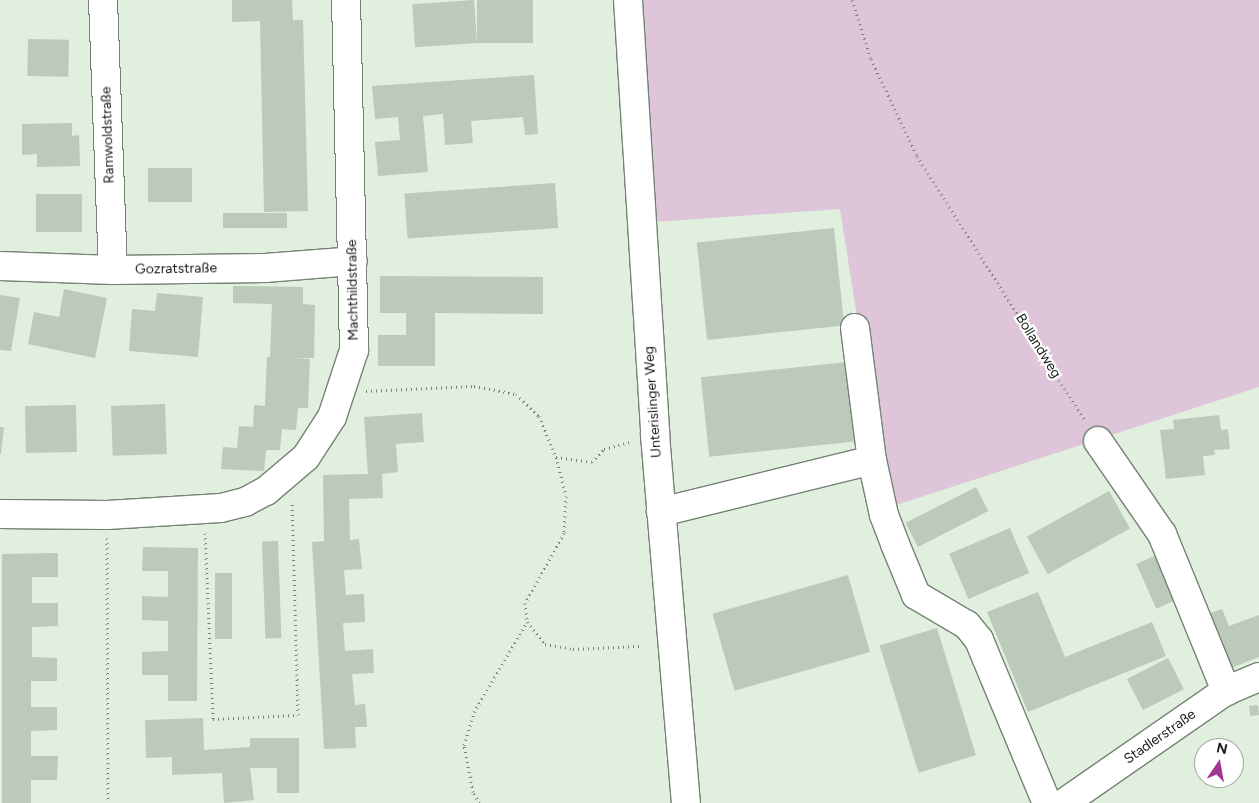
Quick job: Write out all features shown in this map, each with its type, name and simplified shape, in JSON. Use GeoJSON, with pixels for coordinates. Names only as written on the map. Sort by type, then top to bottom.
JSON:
{"type":"FeatureCollection","features":[{"type":"Feature","properties":{"kind":"street","name":"Ramwoldstraße"},"geometry":{"type":"LineString","coordinates":[[103,0],[113,270]]}},
{"type":"Feature","properties":{"kind":"street","name":"Machthildstraße"},"geometry":{"type":"LineString","coordinates":[[0,514],[107,514],[204,510],[245,502],[291,473],[306,457],[332,417],[354,350],[346,0]]}},
{"type":"Feature","properties":{"kind":"street","name":"Unterislinger Weg"},"geometry":{"type":"LineString","coordinates":[[628,0],[655,435],[686,803]]}},
{"type":"Feature","properties":{"kind":"street","name":"Gozratstraße"},"geometry":{"type":"LineString","coordinates":[[0,266],[113,270],[265,268],[353,261]]}},
{"type":"Feature","properties":{"kind":"street"},"geometry":{"type":"LineString","coordinates":[[855,328],[872,460],[884,515],[916,595],[967,625],[979,640],[1047,803]]}},
{"type":"Feature","properties":{"kind":"street"},"geometry":{"type":"LineString","coordinates":[[1098,441],[1162,534],[1226,691]]}},
{"type":"Feature","properties":{"kind":"street"},"geometry":{"type":"LineString","coordinates":[[662,512],[872,460]]}},
{"type":"Feature","properties":{"kind":"street","name":"Stadlerstraße"},"geometry":{"type":"LineString","coordinates":[[1064,803],[1226,691],[1259,677]]}},
{"type":"Feature","properties":{"kind":"path","name":"Bollandweg"},"geometry":{"type":"LineString","coordinates":[[852,0],[871,59],[917,156],[1098,441]]}},
{"type":"Feature","properties":{"kind":"path"},"geometry":{"type":"LineString","coordinates":[[340,392],[474,386],[516,394],[539,416],[556,457],[566,496],[564,533],[525,603],[527,622],[545,644],[564,648],[639,646]]}},
{"type":"Feature","properties":{"kind":"path"},"geometry":{"type":"LineString","coordinates":[[556,457],[592,462],[604,449],[655,435]]}},
{"type":"Feature","properties":{"kind":"path"},"geometry":{"type":"LineString","coordinates":[[204,510],[213,719],[298,715],[291,473]]}},
{"type":"Feature","properties":{"kind":"path"},"geometry":{"type":"LineString","coordinates":[[107,514],[108,803]]}},
{"type":"Feature","properties":{"kind":"path"},"geometry":{"type":"LineString","coordinates":[[479,803],[473,792],[464,745],[474,712],[527,622]]}},
{"type":"Feature","properties":{"kind":"shaded area"},"geometry":{"type":"Polygon","coordinates":[[[642,0],[1259,0],[1259,387],[887,508],[840,209],[654,222],[642,0]]]}},
{"type":"Feature","properties":{"kind":"building"},"geometry":{"type":"Polygon","coordinates":[[[232,0],[292,0],[293,20],[303,20],[308,211],[264,212],[260,21],[232,22],[232,0]]]}},
{"type":"Feature","properties":{"kind":"building"},"geometry":{"type":"Polygon","coordinates":[[[474,0],[477,43],[415,47],[412,4],[474,0]]]}},
{"type":"Feature","properties":{"kind":"building"},"geometry":{"type":"Polygon","coordinates":[[[477,0],[533,0],[533,43],[477,43],[477,0]]]}},
{"type":"Feature","properties":{"kind":"building"},"geometry":{"type":"Polygon","coordinates":[[[28,39],[69,40],[68,77],[27,76],[28,39]]]}},
{"type":"Feature","properties":{"kind":"building"},"geometry":{"type":"Polygon","coordinates":[[[534,75],[538,134],[525,135],[523,117],[471,121],[473,143],[445,145],[443,114],[423,116],[428,172],[378,176],[375,142],[400,140],[398,117],[375,119],[372,86],[534,75]]]}},
{"type":"Feature","properties":{"kind":"building"},"geometry":{"type":"Polygon","coordinates":[[[72,123],[72,136],[79,135],[80,166],[37,167],[37,154],[22,155],[22,124],[72,123]]]}},
{"type":"Feature","properties":{"kind":"building"},"geometry":{"type":"Polygon","coordinates":[[[148,168],[192,168],[192,202],[148,202],[148,168]]]}},
{"type":"Feature","properties":{"kind":"building"},"geometry":{"type":"Polygon","coordinates":[[[555,183],[558,228],[408,238],[404,194],[555,183]]]}},
{"type":"Feature","properties":{"kind":"building"},"geometry":{"type":"Polygon","coordinates":[[[36,194],[82,194],[82,232],[36,232],[36,194]]]}},
{"type":"Feature","properties":{"kind":"building"},"geometry":{"type":"Polygon","coordinates":[[[223,213],[287,213],[287,228],[223,228],[223,213]]]}},
{"type":"Feature","properties":{"kind":"building"},"geometry":{"type":"Polygon","coordinates":[[[834,228],[844,325],[707,340],[697,242],[834,228]]]}},
{"type":"Feature","properties":{"kind":"building"},"geometry":{"type":"Polygon","coordinates":[[[380,276],[543,277],[543,314],[435,313],[435,366],[378,366],[378,335],[406,335],[406,313],[380,313],[380,276]]]}},
{"type":"Feature","properties":{"kind":"building"},"geometry":{"type":"Polygon","coordinates":[[[233,286],[303,287],[303,304],[315,305],[314,358],[293,358],[310,359],[308,408],[298,408],[296,430],[282,429],[280,450],[266,450],[264,471],[221,469],[223,447],[237,448],[239,426],[253,427],[254,405],[265,406],[267,357],[270,357],[272,304],[233,303],[233,286]]]}},
{"type":"Feature","properties":{"kind":"building"},"geometry":{"type":"Polygon","coordinates":[[[64,289],[107,298],[95,358],[28,344],[34,312],[59,317],[64,289]]]}},
{"type":"Feature","properties":{"kind":"building"},"geometry":{"type":"Polygon","coordinates":[[[157,293],[203,297],[198,357],[129,351],[132,309],[155,311],[157,293]]]}},
{"type":"Feature","properties":{"kind":"building"},"geometry":{"type":"Polygon","coordinates":[[[0,295],[20,298],[11,351],[0,350],[0,295]]]}},
{"type":"Feature","properties":{"kind":"building"},"geometry":{"type":"Polygon","coordinates":[[[856,361],[864,441],[709,457],[701,377],[856,361]]]}},
{"type":"Feature","properties":{"kind":"building"},"geometry":{"type":"Polygon","coordinates":[[[165,404],[167,454],[113,456],[111,406],[165,404]]]}},
{"type":"Feature","properties":{"kind":"building"},"geometry":{"type":"Polygon","coordinates":[[[76,405],[77,452],[26,453],[25,406],[76,405]]]}},
{"type":"Feature","properties":{"kind":"building"},"geometry":{"type":"Polygon","coordinates":[[[422,413],[424,442],[396,444],[398,472],[382,474],[383,498],[349,499],[350,540],[359,539],[362,569],[344,570],[346,595],[364,594],[365,622],[343,623],[345,651],[373,649],[374,673],[352,674],[355,705],[365,704],[367,727],[355,727],[356,748],[324,749],[312,542],[324,541],[323,475],[368,474],[364,417],[422,413]]]}},
{"type":"Feature","properties":{"kind":"building"},"geometry":{"type":"Polygon","coordinates":[[[1219,415],[1221,430],[1228,429],[1230,449],[1214,450],[1215,455],[1203,456],[1205,475],[1166,479],[1160,430],[1174,429],[1173,420],[1219,415]]]}},
{"type":"Feature","properties":{"kind":"building"},"geometry":{"type":"Polygon","coordinates":[[[0,427],[4,427],[1,454],[0,454],[0,427]]]}},
{"type":"Feature","properties":{"kind":"building"},"geometry":{"type":"Polygon","coordinates":[[[976,487],[988,511],[918,547],[906,523],[976,487]]]}},
{"type":"Feature","properties":{"kind":"building"},"geometry":{"type":"Polygon","coordinates":[[[1109,491],[1130,529],[1048,574],[1027,537],[1109,491]]]}},
{"type":"Feature","properties":{"kind":"building"},"geometry":{"type":"Polygon","coordinates":[[[1010,528],[1029,573],[968,599],[949,554],[1010,528]]]}},
{"type":"Feature","properties":{"kind":"building"},"geometry":{"type":"Polygon","coordinates":[[[278,541],[281,638],[265,638],[262,542],[278,541]]]}},
{"type":"Feature","properties":{"kind":"building"},"geometry":{"type":"Polygon","coordinates":[[[143,547],[198,548],[197,701],[168,701],[168,675],[142,675],[142,652],[168,651],[168,621],[142,620],[142,596],[168,597],[168,571],[142,571],[143,547]]]}},
{"type":"Feature","properties":{"kind":"building"},"geometry":{"type":"Polygon","coordinates":[[[58,553],[58,577],[32,577],[32,603],[58,603],[58,626],[32,627],[32,657],[57,658],[57,681],[31,681],[31,707],[57,707],[57,730],[31,731],[31,756],[58,756],[57,780],[31,780],[31,803],[2,803],[2,554],[58,553]]]}},
{"type":"Feature","properties":{"kind":"building"},"geometry":{"type":"Polygon","coordinates":[[[1161,553],[1181,598],[1156,609],[1136,564],[1161,553]]]}},
{"type":"Feature","properties":{"kind":"building"},"geometry":{"type":"Polygon","coordinates":[[[215,573],[232,573],[232,639],[215,639],[215,573]]]}},
{"type":"Feature","properties":{"kind":"building"},"geometry":{"type":"Polygon","coordinates":[[[848,575],[870,652],[735,691],[712,614],[848,575]]]}},
{"type":"Feature","properties":{"kind":"building"},"geometry":{"type":"Polygon","coordinates":[[[1038,592],[1065,657],[1152,622],[1166,656],[1028,712],[987,612],[1038,592]]]}},
{"type":"Feature","properties":{"kind":"building"},"geometry":{"type":"Polygon","coordinates":[[[1222,609],[1229,626],[1259,615],[1259,657],[1226,670],[1205,615],[1222,609]]]}},
{"type":"Feature","properties":{"kind":"building"},"geometry":{"type":"Polygon","coordinates":[[[937,628],[976,755],[919,773],[880,646],[937,628]]]}},
{"type":"Feature","properties":{"kind":"building"},"geometry":{"type":"Polygon","coordinates":[[[1168,658],[1184,689],[1143,710],[1127,679],[1168,658]]]}},
{"type":"Feature","properties":{"kind":"building"},"geometry":{"type":"Polygon","coordinates":[[[1258,705],[1259,715],[1250,716],[1249,706],[1258,705]]]}},
{"type":"Feature","properties":{"kind":"building"},"geometry":{"type":"Polygon","coordinates":[[[203,718],[204,750],[250,747],[250,738],[299,738],[299,793],[277,793],[277,768],[250,768],[254,800],[224,803],[222,773],[172,775],[172,757],[146,758],[145,720],[203,718]]]}}]}
